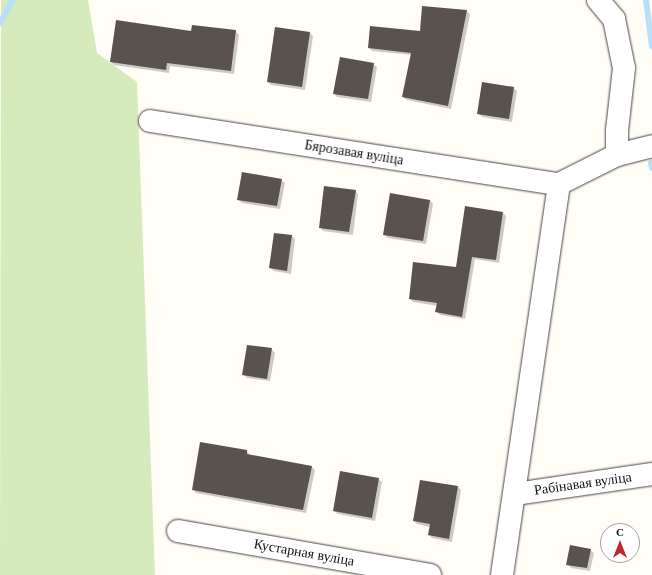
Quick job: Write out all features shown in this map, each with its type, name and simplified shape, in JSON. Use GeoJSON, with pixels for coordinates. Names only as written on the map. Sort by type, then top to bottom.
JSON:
{"type":"FeatureCollection","features":[{"type":"Feature","properties":{"kind":"street"},"geometry":{"type":"LineString","coordinates":[[598,0],[614,20],[624,68],[617,130],[617,155]]}},
{"type":"Feature","properties":{"kind":"street","name":"Бярозавая вуліца"},"geometry":{"type":"LineString","coordinates":[[150,121],[559,184]]}},
{"type":"Feature","properties":{"kind":"street"},"geometry":{"type":"LineString","coordinates":[[502,575],[559,184],[617,155],[652,146]]}},
{"type":"Feature","properties":{"kind":"street","name":"Рабінавая вуліца"},"geometry":{"type":"LineString","coordinates":[[515,494],[652,474]]}},
{"type":"Feature","properties":{"kind":"street","name":"Кустарная вуліца"},"geometry":{"type":"LineString","coordinates":[[178,531],[430,575]]}},
{"type":"Feature","properties":{"kind":"green space"},"geometry":{"type":"Polygon","coordinates":[[[1,0],[88,0],[97,53],[137,82],[155,575],[0,575],[1,0]]]}},
{"type":"Feature","properties":{"kind":"building"},"geometry":{"type":"Polygon","coordinates":[[[422,6],[467,10],[448,106],[402,97],[411,53],[368,48],[370,26],[420,31],[422,6]]]}},
{"type":"Feature","properties":{"kind":"building"},"geometry":{"type":"Polygon","coordinates":[[[116,20],[191,31],[192,25],[236,30],[231,71],[167,63],[166,70],[110,62],[116,20]]]}},
{"type":"Feature","properties":{"kind":"building"},"geometry":{"type":"Polygon","coordinates":[[[275,27],[310,32],[302,87],[267,82],[275,27]]]}},
{"type":"Feature","properties":{"kind":"building"},"geometry":{"type":"Polygon","coordinates":[[[340,57],[374,63],[368,99],[333,94],[340,57]]]}},
{"type":"Feature","properties":{"kind":"building"},"geometry":{"type":"Polygon","coordinates":[[[482,82],[514,87],[509,119],[477,114],[482,82]]]}},
{"type":"Feature","properties":{"kind":"building"},"geometry":{"type":"Polygon","coordinates":[[[242,172],[282,179],[277,206],[237,200],[242,172]]]}},
{"type":"Feature","properties":{"kind":"building"},"geometry":{"type":"Polygon","coordinates":[[[324,186],[356,190],[349,232],[319,228],[324,186]]]}},
{"type":"Feature","properties":{"kind":"building"},"geometry":{"type":"Polygon","coordinates":[[[390,193],[430,200],[423,241],[383,235],[390,193]]]}},
{"type":"Feature","properties":{"kind":"building"},"geometry":{"type":"Polygon","coordinates":[[[465,206],[503,212],[496,260],[472,257],[462,317],[435,312],[437,303],[409,299],[413,262],[456,267],[465,206]]]}},
{"type":"Feature","properties":{"kind":"building"},"geometry":{"type":"Polygon","coordinates":[[[274,233],[292,235],[287,271],[269,268],[274,233]]]}},
{"type":"Feature","properties":{"kind":"building"},"geometry":{"type":"Polygon","coordinates":[[[247,345],[272,348],[267,379],[242,375],[247,345]]]}},
{"type":"Feature","properties":{"kind":"building"},"geometry":{"type":"Polygon","coordinates":[[[200,442],[247,450],[247,454],[312,466],[303,510],[192,490],[200,442]]]}},
{"type":"Feature","properties":{"kind":"building"},"geometry":{"type":"Polygon","coordinates":[[[340,471],[379,478],[372,518],[333,511],[340,471]]]}},
{"type":"Feature","properties":{"kind":"building"},"geometry":{"type":"Polygon","coordinates":[[[420,480],[458,486],[449,539],[428,535],[430,524],[413,521],[420,480]]]}},
{"type":"Feature","properties":{"kind":"building"},"geometry":{"type":"Polygon","coordinates":[[[570,545],[591,549],[587,568],[566,565],[570,545]]]}},
{"type":"Feature","properties":{"kind":"waterway"},"geometry":{"type":"LineString","coordinates":[[0,23],[13,0]]}},
{"type":"Feature","properties":{"kind":"waterway"},"geometry":{"type":"LineString","coordinates":[[646,0],[652,47]]}},
{"type":"Feature","properties":{"kind":"waterway"},"geometry":{"type":"LineString","coordinates":[[651,163],[652,168]]}}]}
